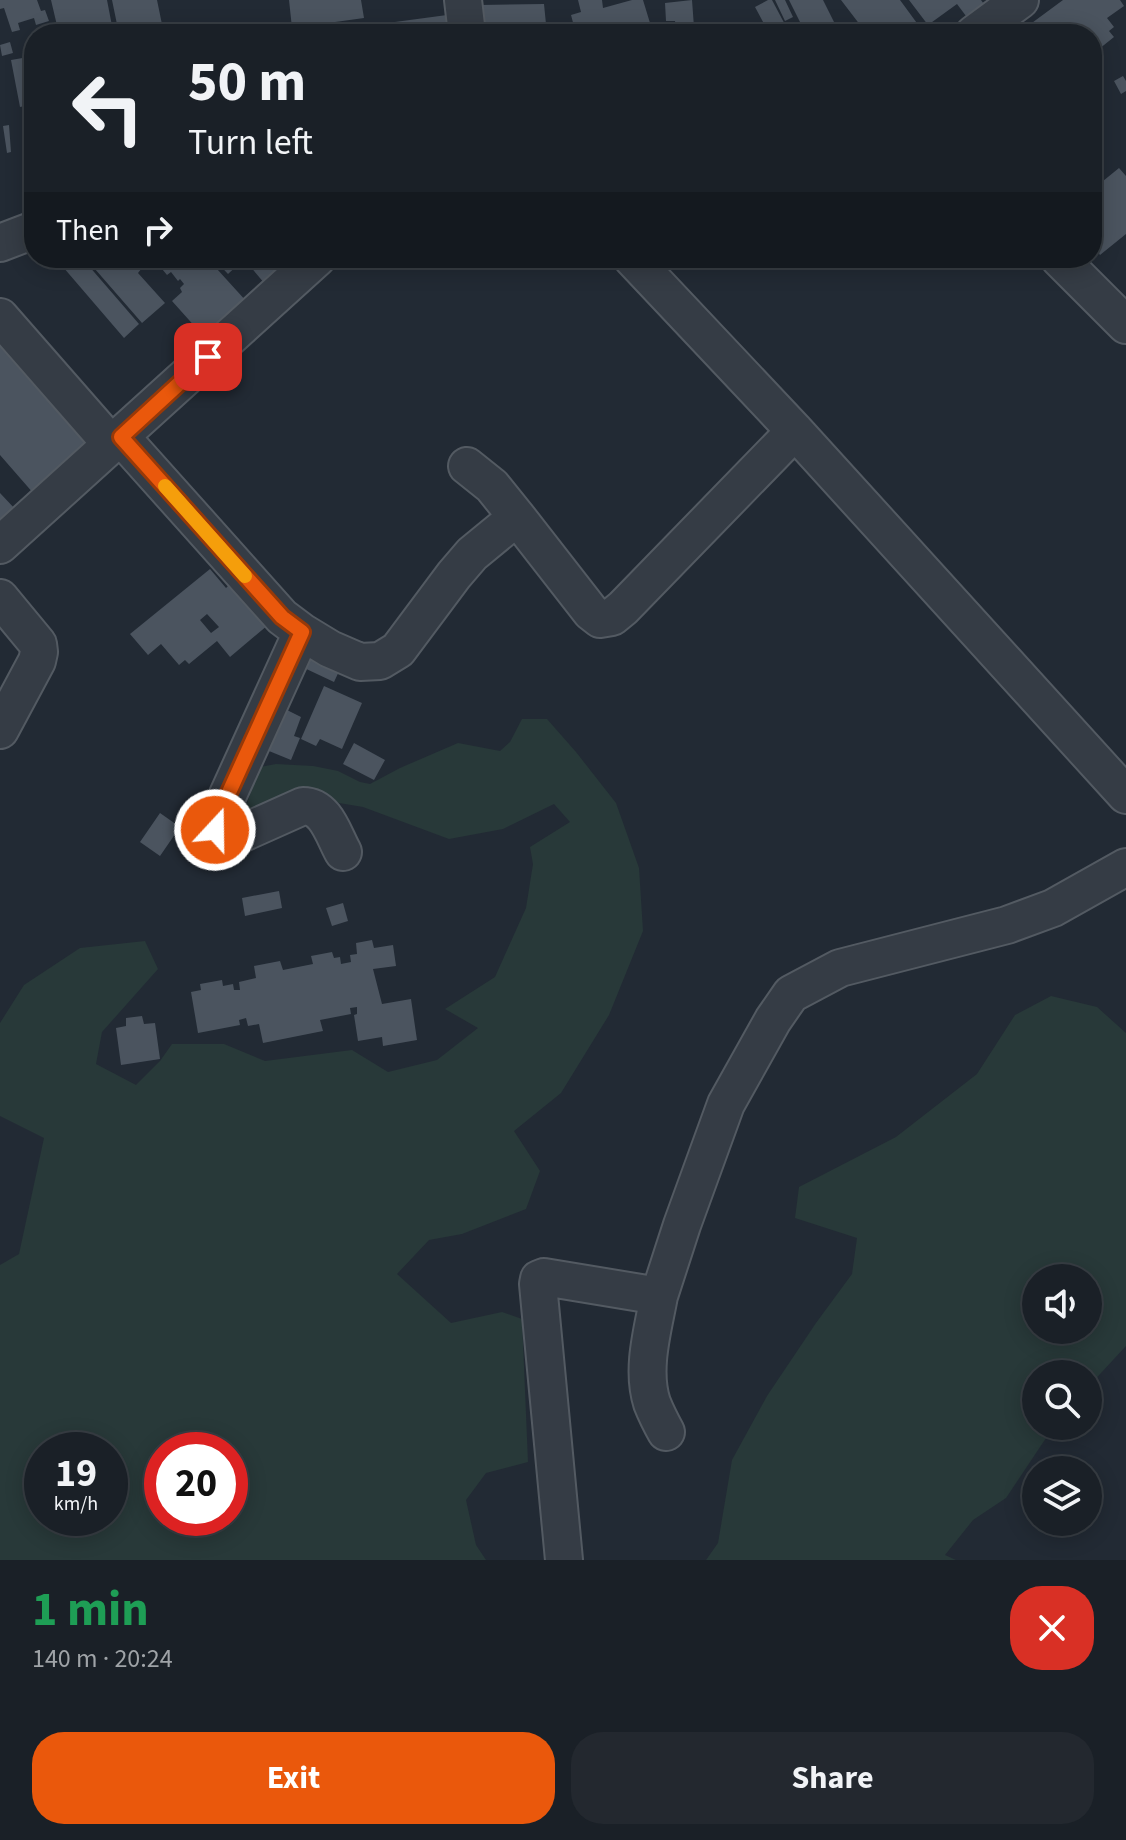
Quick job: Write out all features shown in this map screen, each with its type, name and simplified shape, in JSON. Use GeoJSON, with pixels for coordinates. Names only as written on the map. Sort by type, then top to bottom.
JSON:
{"type":"FeatureCollection","features":[{"type":"Feature","properties":{"kind":"street"},"geometry":{"type":"LineString","coordinates":[[463,0],[466,24]]}},
{"type":"Feature","properties":{"kind":"street"},"geometry":{"type":"LineString","coordinates":[[988,24],[1020,0]]}},
{"type":"Feature","properties":{"kind":"street"},"geometry":{"type":"LineString","coordinates":[[0,243],[24,234]]}},
{"type":"Feature","properties":{"kind":"street"},"geometry":{"type":"LineString","coordinates":[[0,545],[306,268]]}},
{"type":"Feature","properties":{"kind":"street"},"geometry":{"type":"LineString","coordinates":[[641,268],[795,431],[1126,795]]}},
{"type":"Feature","properties":{"kind":"street"},"geometry":{"type":"LineString","coordinates":[[1069,268],[1126,325]]}},
{"type":"Feature","properties":{"kind":"street"},"geometry":{"type":"LineString","coordinates":[[0,317],[282,617],[330,649],[360,662],[380,661],[391,656],[409,638],[472,554],[517,517]]}},
{"type":"Feature","properties":{"kind":"street"},"geometry":{"type":"LineString","coordinates":[[467,466],[492,486],[591,612],[600,619],[612,617],[623,608],[795,431]]}},
{"type":"Feature","properties":{"kind":"street"},"geometry":{"type":"LineString","coordinates":[[0,598],[38,644],[39,652],[0,730]]}},
{"type":"Feature","properties":{"kind":"street"},"geometry":{"type":"LineString","coordinates":[[302,632],[216,821],[215,830],[225,839],[303,806],[311,806],[322,812],[343,852]]}},
{"type":"Feature","properties":{"kind":"street"},"geometry":{"type":"LineString","coordinates":[[666,1432],[651,1401],[647,1373],[659,1296],[726,1104],[791,994],[840,968],[1042,913],[1126,867]]}},
{"type":"Feature","properties":{"kind":"street"},"geometry":{"type":"LineString","coordinates":[[564,1560],[539,1279],[544,1277],[659,1296]]}},
{"type":"Feature","properties":{"kind":"shaded area"},"geometry":{"type":"Polygon","coordinates":[[[522,719],[547,719],[576,752],[616,803],[639,868],[643,931],[609,1015],[561,1093],[514,1131],[540,1171],[526,1209],[462,1234],[429,1240],[397,1274],[451,1323],[502,1312],[522,1319],[528,1462],[486,1473],[466,1500],[476,1545],[486,1560],[0,1560],[0,1265],[19,1254],[44,1138],[0,1116],[0,1023],[24,985],[80,948],[145,941],[158,969],[102,1032],[96,1064],[136,1085],[172,1044],[224,1044],[265,1061],[352,1050],[388,1072],[437,1060],[478,1028],[445,1009],[495,977],[526,908],[533,864],[530,847],[570,822],[554,804],[503,829],[449,839],[363,807],[315,799],[254,812],[246,806],[260,767],[276,764],[313,766],[338,771],[370,784],[458,743],[500,751],[510,742],[522,719]]]}},
{"type":"Feature","properties":{"kind":"shaded area"},"geometry":{"type":"Polygon","coordinates":[[[1051,996],[1097,1007],[1126,1033],[1126,1346],[1102,1372],[1102,1360],[1022,1360],[1022,1440],[1045,1440],[1034,1456],[1022,1456],[1022,1474],[1006,1498],[973,1520],[945,1555],[956,1560],[706,1560],[718,1543],[732,1460],[767,1396],[852,1274],[857,1238],[795,1218],[799,1187],[896,1137],[977,1074],[1015,1015],[1051,996]]]}},
{"type":"Feature","properties":{"kind":"building"},"geometry":{"type":"Polygon","coordinates":[[[0,0],[37,0],[49,21],[36,24],[34,18],[18,23],[20,30],[12,32],[4,8],[0,9],[0,0]]]}},
{"type":"Feature","properties":{"kind":"building"},"geometry":{"type":"Polygon","coordinates":[[[51,0],[107,0],[112,24],[57,24],[51,0]]]}},
{"type":"Feature","properties":{"kind":"building"},"geometry":{"type":"Polygon","coordinates":[[[112,0],[157,0],[162,24],[117,24],[112,0]]]}},
{"type":"Feature","properties":{"kind":"building"},"geometry":{"type":"Polygon","coordinates":[[[289,0],[361,0],[364,18],[321,24],[292,24],[289,0]]]}},
{"type":"Feature","properties":{"kind":"building"},"geometry":{"type":"Polygon","coordinates":[[[578,0],[602,0],[603,8],[643,0],[650,23],[573,24],[571,15],[581,12],[578,0]]]}},
{"type":"Feature","properties":{"kind":"building"},"geometry":{"type":"Polygon","coordinates":[[[692,0],[694,24],[666,21],[665,3],[692,0]]]}},
{"type":"Feature","properties":{"kind":"building"},"geometry":{"type":"Polygon","coordinates":[[[772,0],[785,24],[764,24],[755,7],[772,0]]]}},
{"type":"Feature","properties":{"kind":"building"},"geometry":{"type":"Polygon","coordinates":[[[775,0],[785,0],[793,17],[785,21],[775,0]]]}},
{"type":"Feature","properties":{"kind":"building"},"geometry":{"type":"Polygon","coordinates":[[[789,0],[823,0],[835,24],[801,24],[789,0]]]}},
{"type":"Feature","properties":{"kind":"building"},"geometry":{"type":"Polygon","coordinates":[[[841,0],[900,0],[918,24],[859,24],[841,0]]]}},
{"type":"Feature","properties":{"kind":"building"},"geometry":{"type":"Polygon","coordinates":[[[909,0],[981,0],[986,7],[969,20],[957,4],[927,24],[909,0]]]}},
{"type":"Feature","properties":{"kind":"building"},"geometry":{"type":"Polygon","coordinates":[[[1063,0],[1120,0],[1124,6],[1107,18],[1114,27],[1109,31],[1114,37],[1102,47],[1102,24],[1030,24],[1063,0]]]}},
{"type":"Feature","properties":{"kind":"building"},"geometry":{"type":"Polygon","coordinates":[[[544,4],[546,24],[483,24],[480,5],[544,4]]]}},
{"type":"Feature","properties":{"kind":"building"},"geometry":{"type":"Polygon","coordinates":[[[447,15],[449,24],[380,24],[447,15]]]}},
{"type":"Feature","properties":{"kind":"building"},"geometry":{"type":"Polygon","coordinates":[[[10,42],[13,53],[2,56],[0,45],[10,42]]]}},
{"type":"Feature","properties":{"kind":"building"},"geometry":{"type":"Polygon","coordinates":[[[24,58],[24,106],[20,107],[11,60],[24,58]]]}},
{"type":"Feature","properties":{"kind":"building"},"geometry":{"type":"Polygon","coordinates":[[[1123,76],[1126,91],[1121,94],[1114,81],[1123,76]]]}},
{"type":"Feature","properties":{"kind":"building"},"geometry":{"type":"Polygon","coordinates":[[[9,125],[11,152],[7,153],[3,126],[9,125]]]}},
{"type":"Feature","properties":{"kind":"building"},"geometry":{"type":"Polygon","coordinates":[[[1119,168],[1126,176],[1126,234],[1102,253],[1102,182],[1119,168]]]}},
{"type":"Feature","properties":{"kind":"building"},"geometry":{"type":"Polygon","coordinates":[[[64,268],[91,268],[139,324],[124,338],[64,268]]]}},
{"type":"Feature","properties":{"kind":"building"},"geometry":{"type":"Polygon","coordinates":[[[94,268],[142,268],[138,273],[165,303],[142,323],[94,268]]]}},
{"type":"Feature","properties":{"kind":"building"},"geometry":{"type":"Polygon","coordinates":[[[161,268],[216,268],[247,302],[206,339],[172,301],[182,292],[180,288],[184,284],[171,272],[167,275],[161,268]]]}},
{"type":"Feature","properties":{"kind":"building"},"geometry":{"type":"Polygon","coordinates":[[[251,268],[283,268],[265,284],[251,268]]]}},
{"type":"Feature","properties":{"kind":"building"},"geometry":{"type":"Polygon","coordinates":[[[0,325],[99,437],[34,494],[0,455],[0,325]]]}},
{"type":"Feature","properties":{"kind":"building"},"geometry":{"type":"Polygon","coordinates":[[[0,493],[16,510],[0,525],[0,493]]]}},
{"type":"Feature","properties":{"kind":"building"},"geometry":{"type":"Polygon","coordinates":[[[210,569],[226,588],[232,582],[268,625],[230,657],[217,641],[189,664],[185,660],[179,665],[161,644],[148,655],[130,634],[210,569]],[[207,614],[200,620],[211,633],[219,627],[207,614]]]}},
{"type":"Feature","properties":{"kind":"building"},"geometry":{"type":"Polygon","coordinates":[[[308,650],[341,667],[334,682],[300,666],[308,650]]]}},
{"type":"Feature","properties":{"kind":"building"},"geometry":{"type":"Polygon","coordinates":[[[324,686],[362,703],[342,749],[320,739],[316,746],[301,739],[324,686]]]}},
{"type":"Feature","properties":{"kind":"building"},"geometry":{"type":"Polygon","coordinates":[[[287,710],[301,717],[294,736],[300,738],[291,760],[269,751],[287,710]]]}},
{"type":"Feature","properties":{"kind":"building"},"geometry":{"type":"Polygon","coordinates":[[[354,743],[385,760],[374,780],[343,764],[354,743]]]}},
{"type":"Feature","properties":{"kind":"building"},"geometry":{"type":"Polygon","coordinates":[[[160,813],[180,827],[160,856],[140,842],[160,813]]]}},
{"type":"Feature","properties":{"kind":"building"},"geometry":{"type":"Polygon","coordinates":[[[245,850],[248,854],[229,864],[227,859],[245,850]]]}},
{"type":"Feature","properties":{"kind":"building"},"geometry":{"type":"Polygon","coordinates":[[[279,891],[282,908],[245,916],[242,898],[279,891]]]}},
{"type":"Feature","properties":{"kind":"building"},"geometry":{"type":"Polygon","coordinates":[[[343,903],[348,921],[332,926],[326,908],[343,903]]]}},
{"type":"Feature","properties":{"kind":"building"},"geometry":{"type":"Polygon","coordinates":[[[372,940],[374,948],[393,945],[396,966],[373,969],[382,1004],[411,999],[417,1040],[383,1046],[382,1037],[358,1041],[354,1015],[357,1014],[357,1007],[350,1008],[351,1014],[320,1020],[323,1031],[263,1043],[259,1024],[248,1026],[246,1018],[239,1020],[240,1025],[198,1033],[191,992],[201,990],[200,984],[222,980],[223,986],[233,984],[234,990],[240,990],[239,982],[256,978],[254,966],[280,961],[283,970],[313,964],[311,956],[332,952],[334,958],[340,957],[341,964],[351,962],[350,955],[357,954],[356,943],[372,940]]]}},
{"type":"Feature","properties":{"kind":"building"},"geometry":{"type":"Polygon","coordinates":[[[142,1016],[144,1024],[155,1023],[160,1059],[121,1065],[116,1028],[126,1026],[126,1018],[142,1016]]]}},
{"type":"Feature","properties":{"kind":"slow traffic"},"geometry":{"type":"LineString","coordinates":[[165,486],[245,576]]}},
{"type":"Feature","properties":{"kind":"route"},"geometry":{"type":"LineString","coordinates":[[208,357],[121,437],[282,617],[302,632],[216,821],[215,830]]}}]}
